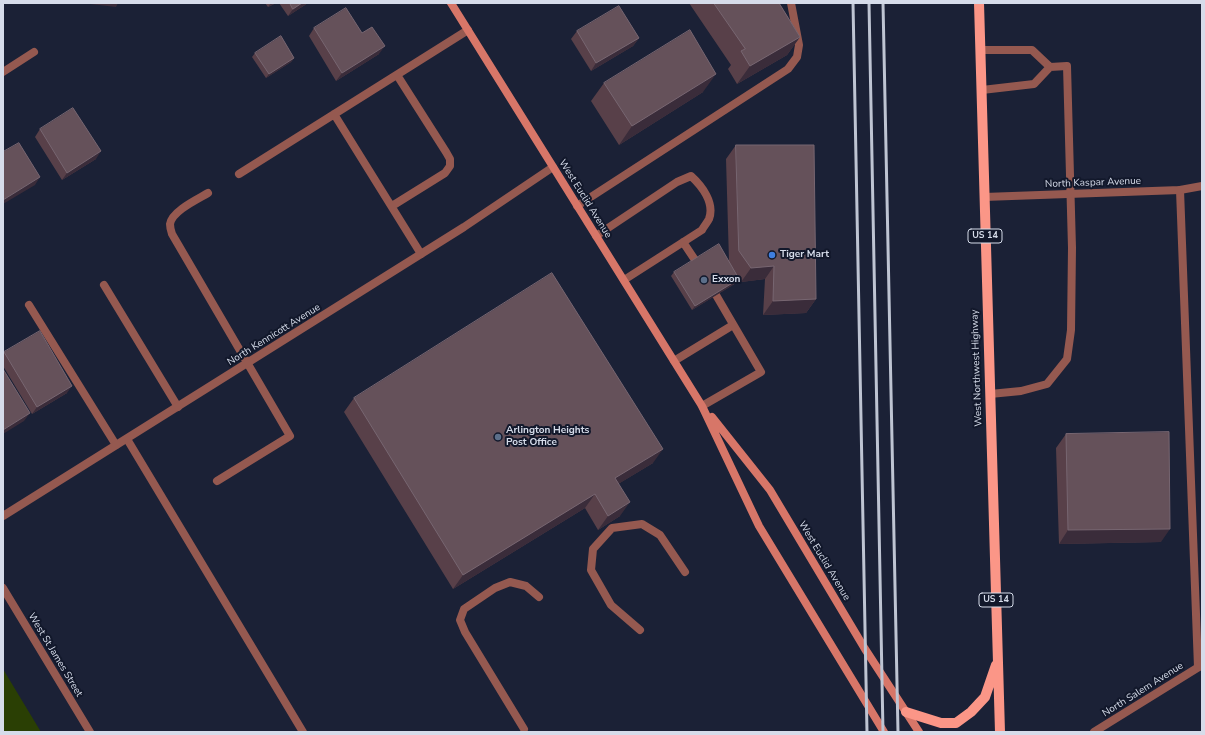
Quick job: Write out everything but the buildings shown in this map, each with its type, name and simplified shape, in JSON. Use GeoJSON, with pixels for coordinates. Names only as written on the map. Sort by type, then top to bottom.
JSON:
{"type":"FeatureCollection","features":[{"type":"Feature","properties":{"kind":"main road","name":"West Euclid Avenue"},"geometry":{"type":"LineString","coordinates":[[451,3],[702,406],[759,526],[828,637],[884,732]]}},
{"type":"Feature","properties":{"kind":"main road","name":"West Northwest Highway"},"geometry":{"type":"LineString","coordinates":[[979,3],[1000,732]]}},
{"type":"Feature","properties":{"kind":"main road","name":"West Euclid Avenue"},"geometry":{"type":"LineString","coordinates":[[702,406],[770,490],[865,649],[919,732]]}},
{"type":"Feature","properties":{"kind":"main road"},"geometry":{"type":"LineString","coordinates":[[906,712],[941,723],[956,723],[971,712],[985,697],[998,660]]}},
{"type":"Feature","properties":{"kind":"street"},"geometry":{"type":"LineString","coordinates":[[577,206],[788,69],[797,57],[799,45],[791,3]]}},
{"type":"Feature","properties":{"kind":"street"},"geometry":{"type":"LineString","coordinates":[[239,174],[468,30]]}},
{"type":"Feature","properties":{"kind":"street"},"geometry":{"type":"LineString","coordinates":[[981,50],[1032,50],[1050,67]]}},
{"type":"Feature","properties":{"kind":"street"},"geometry":{"type":"LineString","coordinates":[[3,72],[34,52]]}},
{"type":"Feature","properties":{"kind":"street"},"geometry":{"type":"LineString","coordinates":[[982,90],[1034,84],[1050,67],[1067,66],[1072,248],[1071,330],[1067,360],[1047,384],[1021,391],[990,394]]}},
{"type":"Feature","properties":{"kind":"street"},"geometry":{"type":"LineString","coordinates":[[392,206],[445,173],[450,166],[450,160],[446,152],[398,75]]}},
{"type":"Feature","properties":{"kind":"street"},"geometry":{"type":"LineString","coordinates":[[334,114],[421,254]]}},
{"type":"Feature","properties":{"kind":"street","name":"North Kennicott Avenue"},"geometry":{"type":"LineString","coordinates":[[3,516],[464,227],[553,167]]}},
{"type":"Feature","properties":{"kind":"street"},"geometry":{"type":"LineString","coordinates":[[596,236],[677,182],[691,176],[700,184],[711,206],[709,218],[702,230],[624,280]]}},
{"type":"Feature","properties":{"kind":"street","name":"North Kaspar Avenue"},"geometry":{"type":"LineString","coordinates":[[984,197],[1180,190],[1202,186]]}},
{"type":"Feature","properties":{"kind":"street"},"geometry":{"type":"LineString","coordinates":[[1180,190],[1200,666]]}},
{"type":"Feature","properties":{"kind":"street"},"geometry":{"type":"LineString","coordinates":[[208,193],[180,210],[170,224],[172,234],[290,436],[217,481]]}},
{"type":"Feature","properties":{"kind":"street"},"geometry":{"type":"LineString","coordinates":[[683,242],[695,260]]}},
{"type":"Feature","properties":{"kind":"street"},"geometry":{"type":"LineString","coordinates":[[104,285],[178,407]]}},
{"type":"Feature","properties":{"kind":"street"},"geometry":{"type":"LineString","coordinates":[[702,406],[761,372],[716,294]]}},
{"type":"Feature","properties":{"kind":"street"},"geometry":{"type":"LineString","coordinates":[[29,305],[116,445]]}},
{"type":"Feature","properties":{"kind":"street"},"geometry":{"type":"LineString","coordinates":[[674,361],[733,325]]}},
{"type":"Feature","properties":{"kind":"street"},"geometry":{"type":"LineString","coordinates":[[127,439],[303,732]]}},
{"type":"Feature","properties":{"kind":"street"},"geometry":{"type":"LineString","coordinates":[[640,630],[611,605],[591,570],[593,550],[612,528],[642,524],[660,535],[685,572]]}},
{"type":"Feature","properties":{"kind":"street"},"geometry":{"type":"LineString","coordinates":[[524,729],[465,632],[460,620],[464,610],[472,603],[495,588],[510,582],[526,586],[540,597]]}},
{"type":"Feature","properties":{"kind":"street","name":"West St James Street"},"geometry":{"type":"LineString","coordinates":[[3,588],[90,732]]}},
{"type":"Feature","properties":{"kind":"street","name":"North Salem Avenue"},"geometry":{"type":"LineString","coordinates":[[1094,732],[1200,666]]}},
{"type":"Feature","properties":{"kind":"green space"},"geometry":{"type":"Polygon","coordinates":[[[3,669],[41,732],[3,732],[3,669]]]}},
{"type":"Feature","properties":{"kind":"railway"},"geometry":{"type":"LineString","coordinates":[[853,3],[867,732]]}},
{"type":"Feature","properties":{"kind":"railway"},"geometry":{"type":"LineString","coordinates":[[869,3],[883,732]]}},
{"type":"Feature","properties":{"kind":"railway"},"geometry":{"type":"LineString","coordinates":[[883,3],[898,732]]}},
{"type":"Feature","properties":{"kind":"place","name":"Tiger Mart"},"geometry":{"type":"Point","coordinates":[772,255]}},
{"type":"Feature","properties":{"kind":"place","name":"Exxon"},"geometry":{"type":"Point","coordinates":[704,280]}},
{"type":"Feature","properties":{"kind":"place","name":"Arlington Heights Post Office"},"geometry":{"type":"Point","coordinates":[498,437]}}]}
